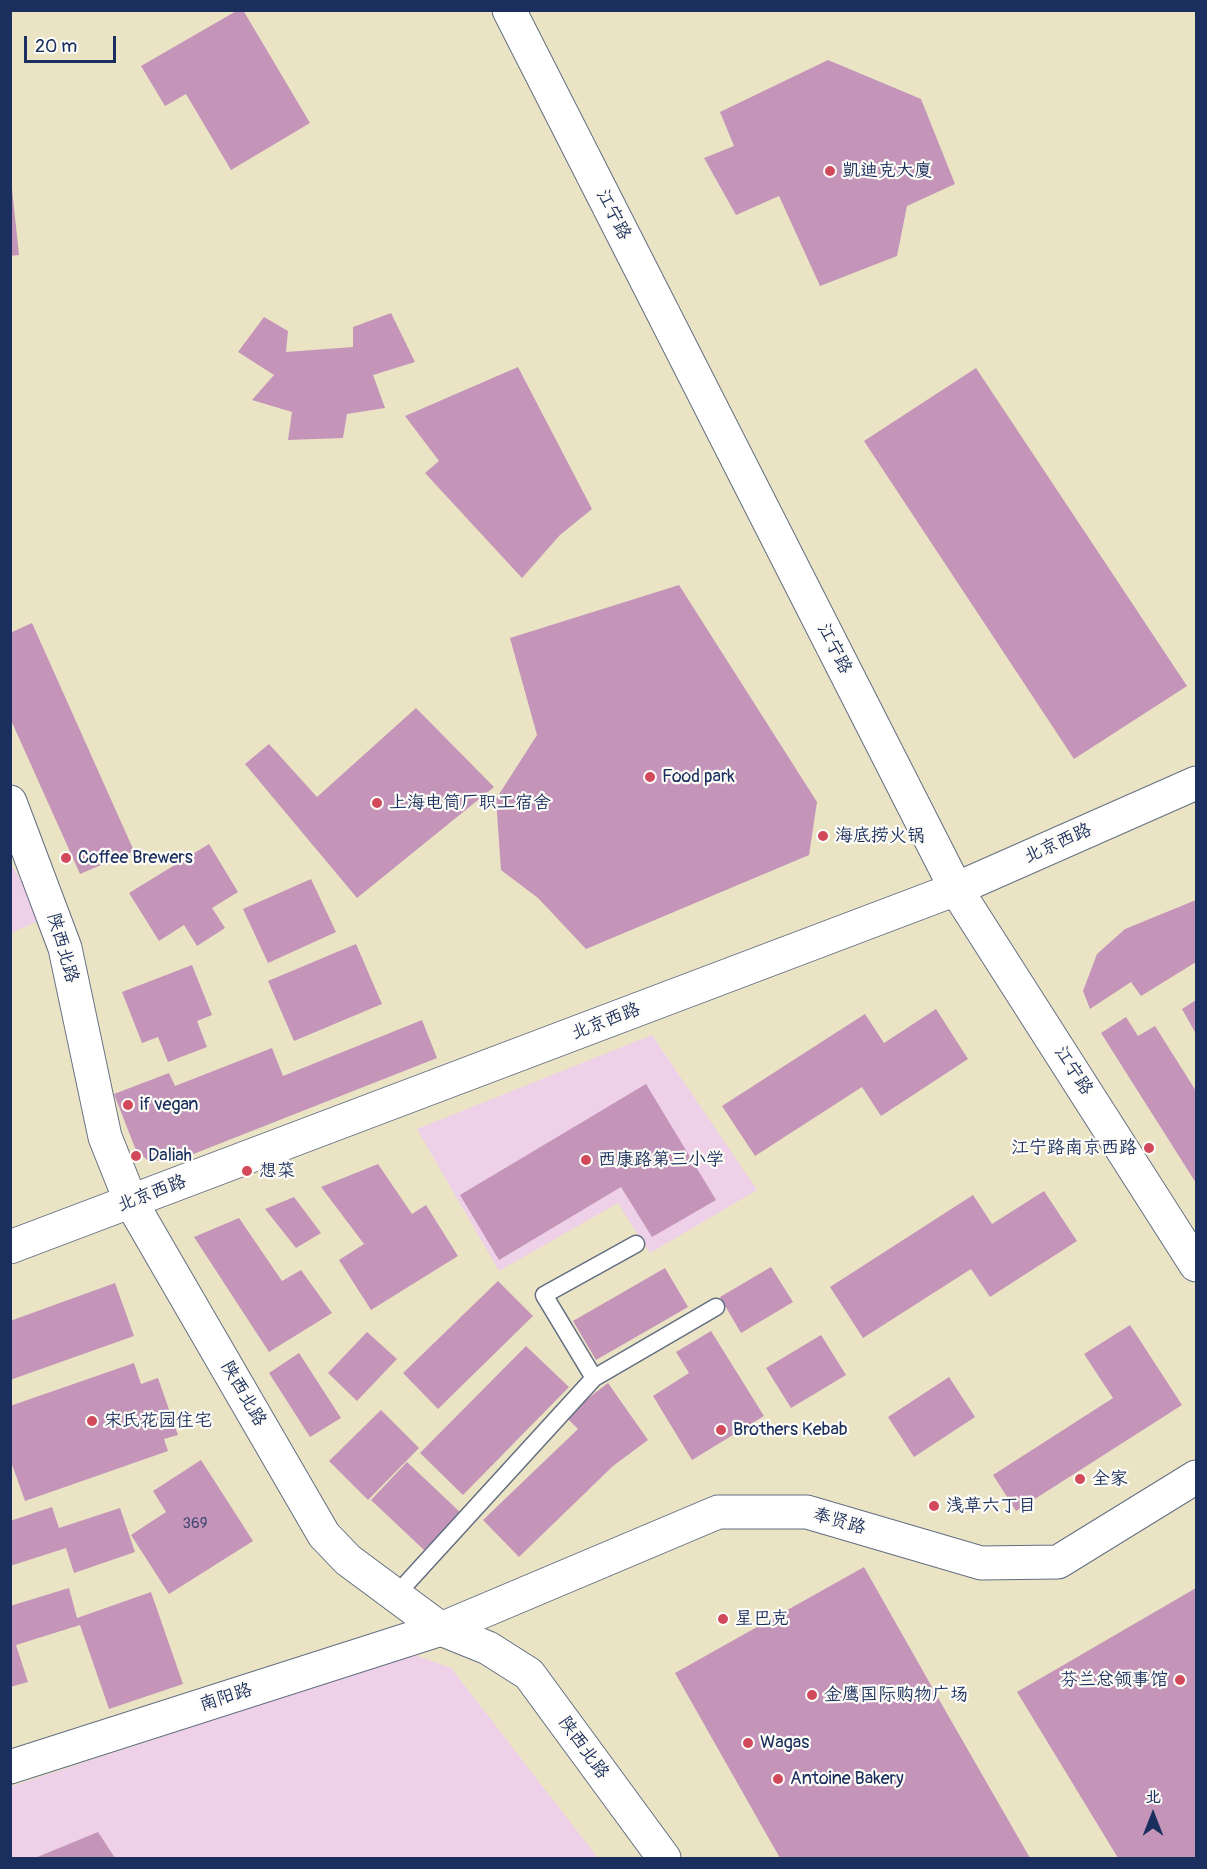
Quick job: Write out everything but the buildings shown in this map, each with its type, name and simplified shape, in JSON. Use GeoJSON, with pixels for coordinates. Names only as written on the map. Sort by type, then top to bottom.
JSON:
{"type":"FeatureCollection","features":[{"type":"Feature","properties":{"kind":"main road","name":"江宁路"},"geometry":{"type":"LineString","coordinates":[[509,10],[956,889],[1197,1265]]}},
{"type":"Feature","properties":{"kind":"main road","name":"北京西路"},"geometry":{"type":"LineString","coordinates":[[10,1247],[956,889],[1197,783]]}},
{"type":"Feature","properties":{"kind":"main road","name":"陕西北路"},"geometry":{"type":"LineString","coordinates":[[10,802],[65,948],[105,1137],[131,1202],[324,1536],[348,1560],[441,1629],[488,1648],[529,1674],[664,1858]]}},
{"type":"Feature","properties":{"kind":"main road","name":"奉贤路"},"geometry":{"type":"LineString","coordinates":[[441,1629],[718,1512],[807,1512],[981,1563],[1058,1562],[1197,1477]]}},
{"type":"Feature","properties":{"kind":"main road","name":"南阳路"},"geometry":{"type":"LineString","coordinates":[[10,1767],[441,1629]]}},
{"type":"Feature","properties":{"kind":"lane"},"geometry":{"type":"LineString","coordinates":[[594,1378],[544,1295],[636,1245]]}},
{"type":"Feature","properties":{"kind":"lane"},"geometry":{"type":"LineString","coordinates":[[395,1596],[594,1378],[716,1307]]}},
{"type":"Feature","properties":{"kind":"shaded area"},"geometry":{"type":"Polygon","coordinates":[[[10,862],[43,919],[11,933],[10,933],[10,862]]]}},
{"type":"Feature","properties":{"kind":"shaded area","name":"西康路第三小学"},"geometry":{"type":"Polygon","coordinates":[[[652,1035],[757,1190],[650,1253],[618,1203],[499,1271],[417,1129],[652,1035]]]}},
{"type":"Feature","properties":{"kind":"shaded area"},"geometry":{"type":"Polygon","coordinates":[[[412,1654],[451,1668],[598,1858],[11,1858],[10,1787],[412,1654]]]}},
{"type":"Feature","properties":{"kind":"place","name":"凱迪克大廈"},"geometry":{"type":"Point","coordinates":[830,171]}},
{"type":"Feature","properties":{"kind":"place","name":"Food park"},"geometry":{"type":"Point","coordinates":[650,777]}},
{"type":"Feature","properties":{"kind":"place","name":"上海电筒厂职工宿舍"},"geometry":{"type":"Point","coordinates":[377,803]}},
{"type":"Feature","properties":{"kind":"place","name":"海底捞火锅"},"geometry":{"type":"Point","coordinates":[823,836]}},
{"type":"Feature","properties":{"kind":"place","name":"Coffee Brewers"},"geometry":{"type":"Point","coordinates":[66,858]}},
{"type":"Feature","properties":{"kind":"place","name":"if vegan"},"geometry":{"type":"Point","coordinates":[128,1105]}},
{"type":"Feature","properties":{"kind":"place","name":"江宁路南京西路"},"geometry":{"type":"Point","coordinates":[1149,1148]}},
{"type":"Feature","properties":{"kind":"place","name":"Daliah"},"geometry":{"type":"Point","coordinates":[136,1156]}},
{"type":"Feature","properties":{"kind":"place","name":"西康路第三小学"},"geometry":{"type":"Point","coordinates":[586,1160]}},
{"type":"Feature","properties":{"kind":"place","name":"想菜"},"geometry":{"type":"Point","coordinates":[247,1171]}},
{"type":"Feature","properties":{"kind":"place","name":"宋氏花园住宅"},"geometry":{"type":"Point","coordinates":[92,1421]}},
{"type":"Feature","properties":{"kind":"place","name":"Brothers Kebab"},"geometry":{"type":"Point","coordinates":[721,1430]}},
{"type":"Feature","properties":{"kind":"place","name":"全家"},"geometry":{"type":"Point","coordinates":[1080,1479]}},
{"type":"Feature","properties":{"kind":"place","name":"浅草六丁目"},"geometry":{"type":"Point","coordinates":[934,1506]}},
{"type":"Feature","properties":{"kind":"place","name":"星巴克"},"geometry":{"type":"Point","coordinates":[723,1619]}},
{"type":"Feature","properties":{"kind":"place","name":"芬兰总领事馆"},"geometry":{"type":"Point","coordinates":[1180,1680]}},
{"type":"Feature","properties":{"kind":"place","name":"金鹰国际购物广场"},"geometry":{"type":"Point","coordinates":[812,1695]}},
{"type":"Feature","properties":{"kind":"place","name":"Wagas"},"geometry":{"type":"Point","coordinates":[748,1743]}},
{"type":"Feature","properties":{"kind":"place","name":"Antoine Bakery"},"geometry":{"type":"Point","coordinates":[778,1779]}}]}
